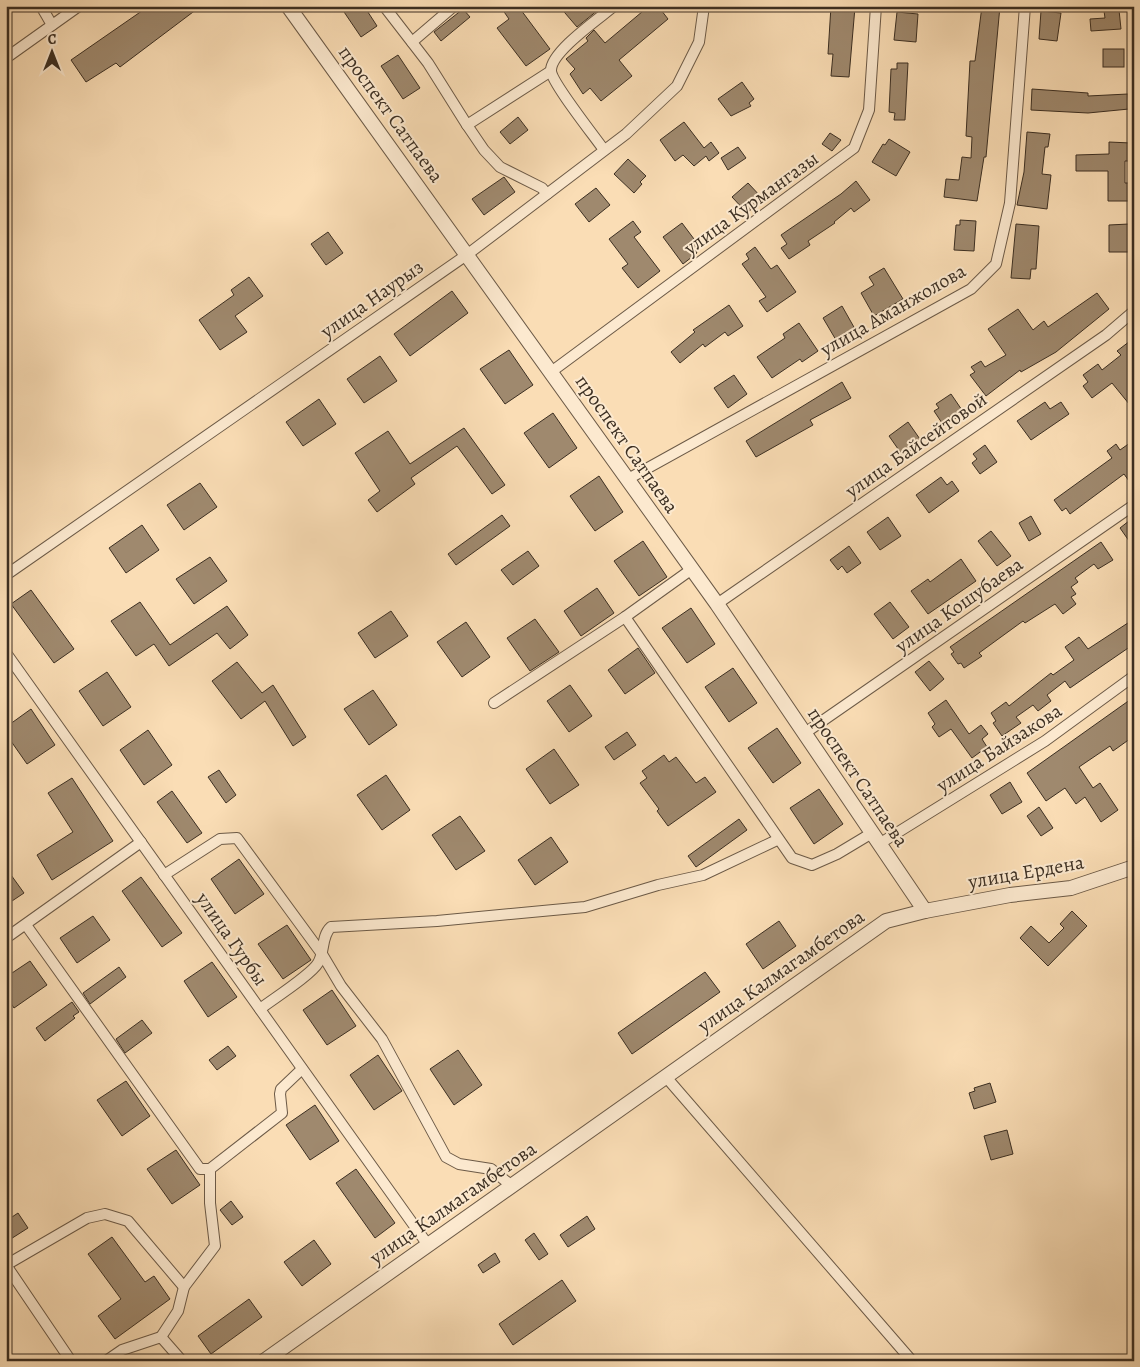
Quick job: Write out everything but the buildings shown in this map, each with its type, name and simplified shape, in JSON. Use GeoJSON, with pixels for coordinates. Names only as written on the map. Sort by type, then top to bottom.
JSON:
{"type":"FeatureCollection","features":[{"type":"Feature","properties":{"kind":"street"},"geometry":{"type":"LineString","coordinates":[[40,6],[52,25]]}},
{"type":"Feature","properties":{"kind":"street"},"geometry":{"type":"LineString","coordinates":[[6,58],[79,6]]}},
{"type":"Feature","properties":{"kind":"street","name":"проспект Сатпаева"},"geometry":{"type":"LineString","coordinates":[[288,6],[468,254],[717,604],[925,910]]}},
{"type":"Feature","properties":{"kind":"street"},"geometry":{"type":"LineString","coordinates":[[384,6],[412,42],[484,150],[500,168],[542,188],[547,194]]}},
{"type":"Feature","properties":{"kind":"street"},"geometry":{"type":"LineString","coordinates":[[412,42],[454,6]]}},
{"type":"Feature","properties":{"kind":"street"},"geometry":{"type":"LineString","coordinates":[[604,150],[558,85],[551,72],[553,61],[562,50],[614,6]]}},
{"type":"Feature","properties":{"kind":"street","name":"улица Наурыз"},"geometry":{"type":"LineString","coordinates":[[6,575],[468,254],[626,134],[677,86],[699,42],[704,6]]}},
{"type":"Feature","properties":{"kind":"street","name":"улица Курмангазы"},"geometry":{"type":"LineString","coordinates":[[551,372],[854,148],[869,110],[876,6]]}},
{"type":"Feature","properties":{"kind":"street","name":"улица Аманжолова"},"geometry":{"type":"LineString","coordinates":[[628,479],[972,289],[996,264],[1010,203],[1025,6]]}},
{"type":"Feature","properties":{"kind":"street"},"geometry":{"type":"LineString","coordinates":[[467,125],[551,72]]}},
{"type":"Feature","properties":{"kind":"street","name":"улица Байсейтовой"},"geometry":{"type":"LineString","coordinates":[[717,604],[1106,335],[1134,311]]}},
{"type":"Feature","properties":{"kind":"street","name":"улица Кошубаева"},"geometry":{"type":"LineString","coordinates":[[805,733],[1134,505]]}},
{"type":"Feature","properties":{"kind":"street"},"geometry":{"type":"LineString","coordinates":[[494,702],[626,617],[692,569]]}},
{"type":"Feature","properties":{"kind":"street","name":"улица Байзакова"},"geometry":{"type":"LineString","coordinates":[[626,617],[777,840],[792,858],[812,865],[876,838],[1045,741],[1134,676]]}},
{"type":"Feature","properties":{"kind":"street","name":"улица Гурбы"},"geometry":{"type":"LineString","coordinates":[[6,653],[428,1245]]}},
{"type":"Feature","properties":{"kind":"street"},"geometry":{"type":"LineString","coordinates":[[164,874],[220,839],[237,838],[322,954],[341,986],[382,1039],[446,1157],[459,1164],[491,1169],[512,1186]]}},
{"type":"Feature","properties":{"kind":"street"},"geometry":{"type":"LineString","coordinates":[[260,1009],[316,966],[322,954],[326,932],[338,925],[437,921],[585,907],[658,885],[703,875],[777,840]]}},
{"type":"Feature","properties":{"kind":"street"},"geometry":{"type":"LineString","coordinates":[[6,938],[141,842]]}},
{"type":"Feature","properties":{"kind":"street","name":"улица Ердена"},"geometry":{"type":"LineString","coordinates":[[925,910],[1010,895],[1071,888],[1134,867]]}},
{"type":"Feature","properties":{"kind":"street","name":"улица Калмагамбетова"},"geometry":{"type":"LineString","coordinates":[[264,1361],[886,921],[925,910]]}},
{"type":"Feature","properties":{"kind":"street"},"geometry":{"type":"LineString","coordinates":[[26,925],[192,1161],[200,1169],[210,1170],[282,1113],[281,1089],[302,1069]]}},
{"type":"Feature","properties":{"kind":"street"},"geometry":{"type":"LineString","coordinates":[[666,1077],[912,1361]]}},
{"type":"Feature","properties":{"kind":"street"},"geometry":{"type":"LineString","coordinates":[[106,1361],[122,1350],[161,1337],[178,1311],[184,1287],[215,1246],[210,1203],[210,1170]]}},
{"type":"Feature","properties":{"kind":"street"},"geometry":{"type":"LineString","coordinates":[[71,1361],[6,1265],[87,1218],[104,1214],[128,1221],[184,1287]]}},
{"type":"Feature","properties":{"kind":"street"},"geometry":{"type":"LineString","coordinates":[[161,1337],[182,1361]]}}]}
